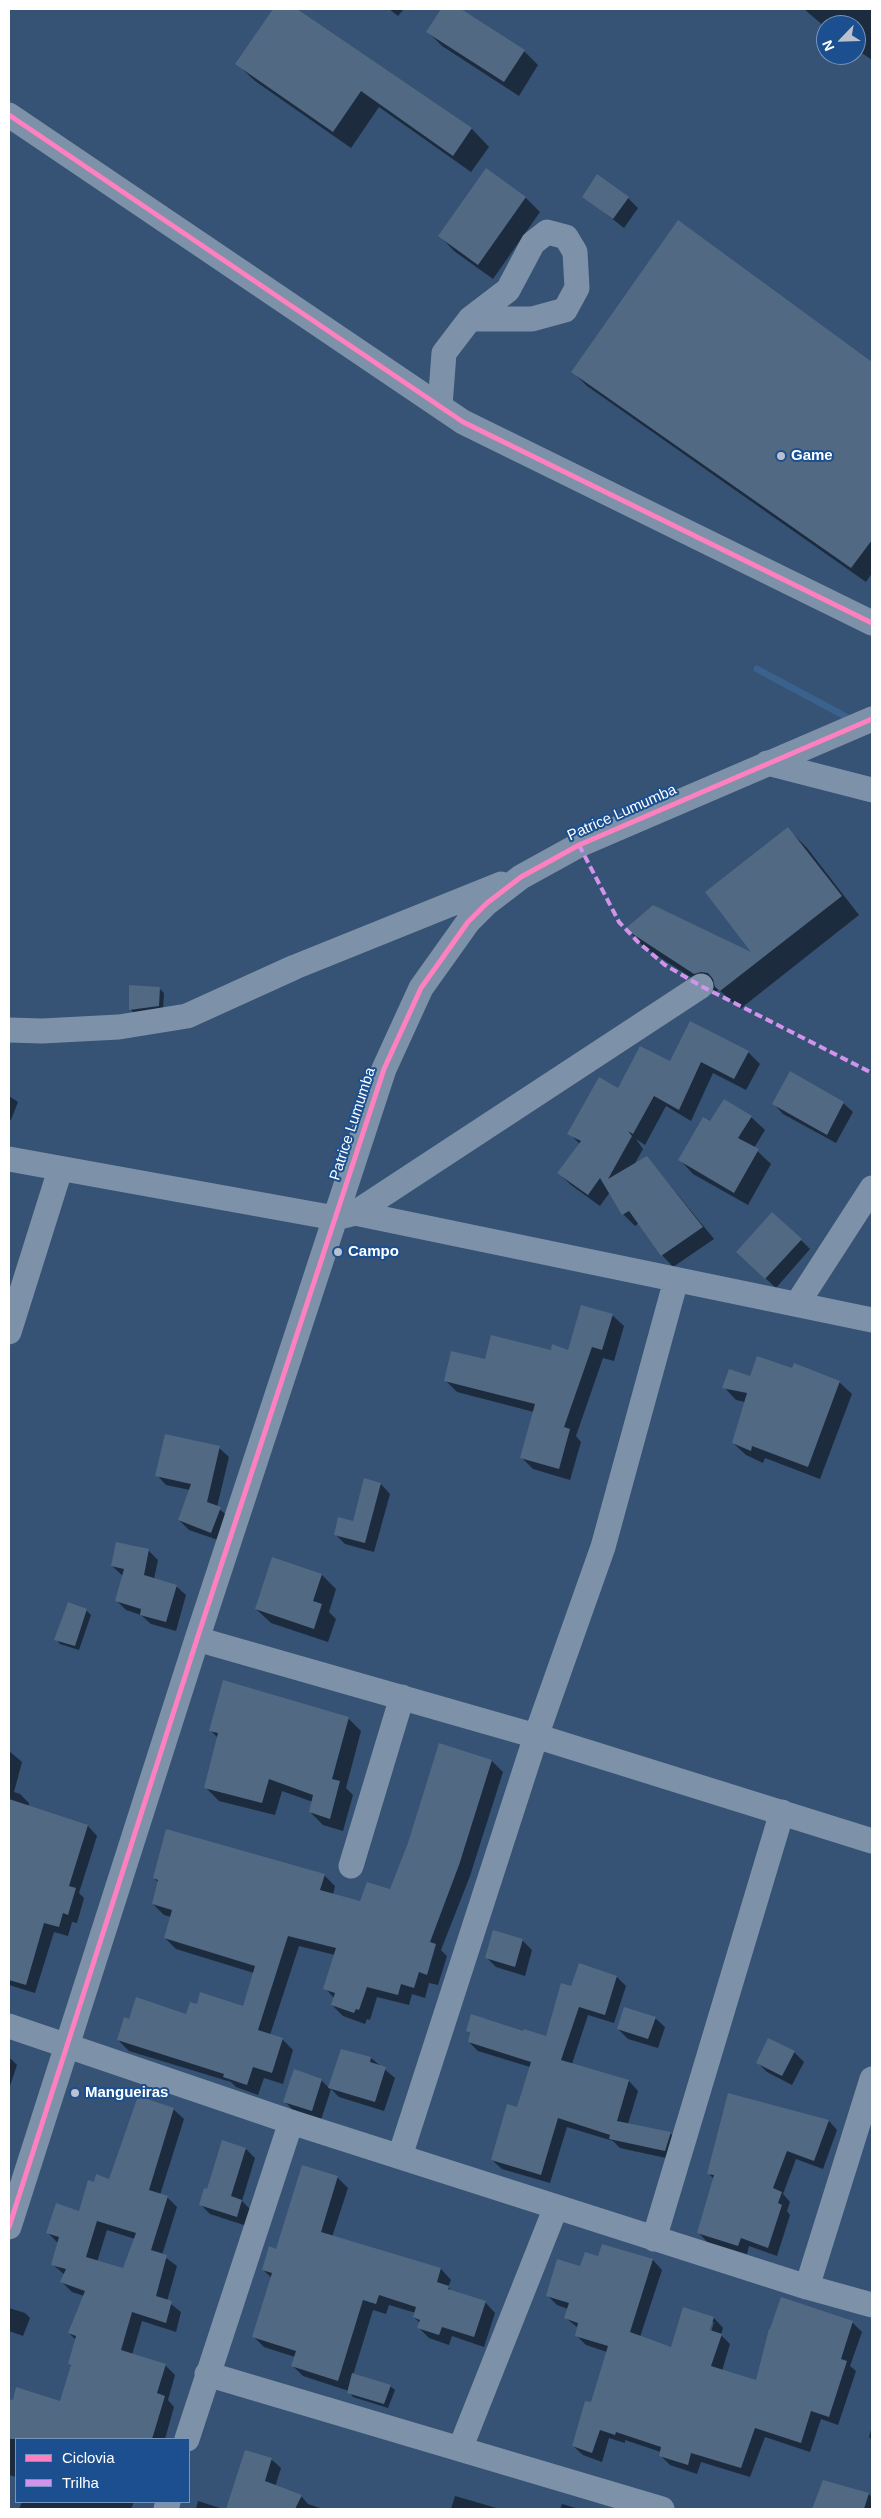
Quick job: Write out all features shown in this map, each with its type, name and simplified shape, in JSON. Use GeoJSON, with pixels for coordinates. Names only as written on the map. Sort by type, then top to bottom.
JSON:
{"type":"FeatureCollection","features":[{"type":"Feature","properties":{"kind":"street"},"geometry":{"type":"LineString","coordinates":[[9,115],[472,426],[872,623]]}},
{"type":"Feature","properties":{"kind":"street"},"geometry":{"type":"LineString","coordinates":[[440,406],[444,353],[470,319]]}},
{"type":"Feature","properties":{"kind":"street","name":"Patrice Lumumba"},"geometry":{"type":"LineString","coordinates":[[9,2227],[197,1639],[345,1216],[384,1069],[421,988],[468,922],[487,903],[524,875],[579,845],[872,719]]}},
{"type":"Feature","properties":{"kind":"street"},"geometry":{"type":"LineString","coordinates":[[767,763],[872,790]]}},
{"type":"Feature","properties":{"kind":"street"},"geometry":{"type":"LineString","coordinates":[[9,1030],[42,1031],[119,1027],[187,1016],[294,967],[524,875]]}},
{"type":"Feature","properties":{"kind":"street"},"geometry":{"type":"LineString","coordinates":[[345,1216],[701,986]]}},
{"type":"Feature","properties":{"kind":"street"},"geometry":{"type":"LineString","coordinates":[[9,1159],[60,1170],[345,1216],[872,1320]]}},
{"type":"Feature","properties":{"kind":"street"},"geometry":{"type":"LineString","coordinates":[[9,1332],[60,1170]]}},
{"type":"Feature","properties":{"kind":"street"},"geometry":{"type":"LineString","coordinates":[[797,1304],[872,1188]]}},
{"type":"Feature","properties":{"kind":"street"},"geometry":{"type":"LineString","coordinates":[[400,2156],[536,1736],[603,1547],[676,1280]]}},
{"type":"Feature","properties":{"kind":"street"},"geometry":{"type":"LineString","coordinates":[[197,1639],[536,1736],[872,1841]]}},
{"type":"Feature","properties":{"kind":"street"},"geometry":{"type":"LineString","coordinates":[[351,1866],[402,1697]]}},
{"type":"Feature","properties":{"kind":"street"},"geometry":{"type":"LineString","coordinates":[[654,2239],[782,1812]]}},
{"type":"Feature","properties":{"kind":"street"},"geometry":{"type":"LineString","coordinates":[[9,2026],[67,2044],[291,2122],[654,2239],[807,2287],[872,2305]]}},
{"type":"Feature","properties":{"kind":"street"},"geometry":{"type":"LineString","coordinates":[[807,2287],[872,2079]]}},
{"type":"Feature","properties":{"kind":"street"},"geometry":{"type":"LineString","coordinates":[[187,2438],[291,2122]]}},
{"type":"Feature","properties":{"kind":"street"},"geometry":{"type":"LineString","coordinates":[[460,2449],[556,2207]]}},
{"type":"Feature","properties":{"kind":"street"},"geometry":{"type":"LineString","coordinates":[[207,2374],[662,2509]]}},
{"type":"Feature","properties":{"kind":"building"},"geometry":{"type":"Polygon","coordinates":[[[273,9],[297,9],[472,128],[453,156],[361,91],[333,132],[235,64],[273,9]]]}},
{"type":"Feature","properties":{"kind":"building"},"geometry":{"type":"Polygon","coordinates":[[[441,9],[461,9],[525,50],[504,82],[426,32],[441,9]]]}},
{"type":"Feature","properties":{"kind":"building"},"geometry":{"type":"Polygon","coordinates":[[[486,168],[526,197],[478,265],[438,236],[486,168]]]}},
{"type":"Feature","properties":{"kind":"building"},"geometry":{"type":"Polygon","coordinates":[[[597,174],[629,197],[613,219],[582,197],[597,174]]]}},
{"type":"Feature","properties":{"kind":"building","name":"Game"},"geometry":{"type":"Polygon","coordinates":[[[678,220],[872,362],[872,540],[851,568],[571,372],[678,220]]]}},
{"type":"Feature","properties":{"kind":"building"},"geometry":{"type":"Polygon","coordinates":[[[788,827],[842,896],[720,991],[715,987],[713,979],[708,973],[694,974],[625,929],[653,905],[751,952],[705,892],[788,827]]]}},
{"type":"Feature","properties":{"kind":"building"},"geometry":{"type":"Polygon","coordinates":[[[129,985],[160,987],[159,1006],[129,1010],[129,985]]]}},
{"type":"Feature","properties":{"kind":"building"},"geometry":{"type":"Polygon","coordinates":[[[690,1021],[749,1051],[734,1079],[701,1062],[679,1110],[654,1096],[633,1134],[628,1131],[632,1136],[608,1179],[647,1156],[703,1227],[661,1256],[629,1211],[622,1215],[600,1178],[588,1195],[557,1173],[581,1141],[567,1134],[599,1077],[618,1088],[640,1046],[670,1061],[690,1021]]]}},
{"type":"Feature","properties":{"kind":"building"},"geometry":{"type":"Polygon","coordinates":[[[790,1071],[844,1102],[827,1135],[772,1104],[790,1071]]]}},
{"type":"Feature","properties":{"kind":"building"},"geometry":{"type":"Polygon","coordinates":[[[724,1099],[752,1116],[738,1138],[759,1149],[734,1193],[678,1160],[703,1117],[710,1121],[724,1099]]]}},
{"type":"Feature","properties":{"kind":"building"},"geometry":{"type":"Polygon","coordinates":[[[772,1212],[802,1239],[765,1279],[736,1252],[772,1212]]]}},
{"type":"Feature","properties":{"kind":"building"},"geometry":{"type":"Polygon","coordinates":[[[581,1305],[613,1314],[602,1350],[592,1347],[564,1427],[570,1429],[559,1469],[520,1458],[535,1404],[444,1381],[451,1351],[485,1359],[491,1335],[551,1350],[552,1344],[568,1350],[581,1305]]]}},
{"type":"Feature","properties":{"kind":"building"},"geometry":{"type":"Polygon","coordinates":[[[757,1356],[792,1368],[794,1363],[840,1381],[808,1467],[752,1446],[751,1451],[732,1443],[747,1393],[722,1388],[729,1369],[750,1376],[757,1356]]]}},
{"type":"Feature","properties":{"kind":"building"},"geometry":{"type":"Polygon","coordinates":[[[165,1434],[220,1446],[207,1502],[221,1507],[211,1533],[178,1520],[191,1484],[155,1476],[165,1434]]]}},
{"type":"Feature","properties":{"kind":"building"},"geometry":{"type":"Polygon","coordinates":[[[364,1478],[381,1483],[365,1543],[334,1535],[338,1517],[353,1521],[364,1478]]]}},
{"type":"Feature","properties":{"kind":"building"},"geometry":{"type":"Polygon","coordinates":[[[116,1542],[149,1549],[144,1575],[177,1585],[166,1622],[140,1615],[141,1609],[115,1601],[124,1569],[111,1566],[116,1542]]]}},
{"type":"Feature","properties":{"kind":"building"},"geometry":{"type":"Polygon","coordinates":[[[272,1557],[322,1574],[313,1601],[322,1604],[314,1629],[255,1609],[272,1557]]]}},
{"type":"Feature","properties":{"kind":"building"},"geometry":{"type":"Polygon","coordinates":[[[68,1602],[87,1609],[75,1646],[54,1640],[68,1602]]]}},
{"type":"Feature","properties":{"kind":"building"},"geometry":{"type":"Polygon","coordinates":[[[223,1680],[349,1717],[332,1779],[340,1781],[330,1819],[309,1812],[313,1795],[269,1779],[262,1803],[204,1788],[218,1733],[209,1731],[223,1680]]]}},
{"type":"Feature","properties":{"kind":"building"},"geometry":{"type":"Polygon","coordinates":[[[439,1743],[492,1760],[459,1865],[430,1942],[436,1944],[427,1975],[419,1972],[414,1988],[401,1984],[398,1995],[367,1987],[359,2010],[356,2009],[354,2013],[331,2005],[335,1993],[323,1989],[336,1948],[288,1936],[258,2030],[283,2038],[272,2073],[253,2067],[247,2085],[223,2077],[224,2074],[117,2040],[124,2017],[129,2019],[136,1997],[186,2014],[190,2002],[197,2004],[200,1992],[243,2006],[255,1966],[164,1938],[172,1910],[152,1904],[158,1880],[153,1878],[166,1829],[325,1874],[320,1890],[360,1901],[367,1882],[390,1889],[408,1843],[439,1743]]]}},
{"type":"Feature","properties":{"kind":"building"},"geometry":{"type":"Polygon","coordinates":[[[9,1799],[88,1825],[69,1886],[76,1888],[68,1915],[63,1913],[59,1927],[44,1923],[26,1985],[9,1980],[9,1799]]]}},
{"type":"Feature","properties":{"kind":"building"},"geometry":{"type":"Polygon","coordinates":[[[493,1930],[523,1939],[515,1967],[485,1958],[493,1930]]]}},
{"type":"Feature","properties":{"kind":"building"},"geometry":{"type":"Polygon","coordinates":[[[579,1963],[617,1976],[605,2015],[579,2007],[561,2060],[629,2080],[617,2121],[671,2132],[665,2151],[609,2139],[610,2135],[558,2118],[541,2175],[491,2160],[507,2104],[517,2107],[531,2062],[468,2042],[470,2033],[466,2031],[471,2014],[523,2031],[524,2029],[546,2036],[561,1983],[571,1986],[579,1963]]]}},
{"type":"Feature","properties":{"kind":"building"},"geometry":{"type":"Polygon","coordinates":[[[624,2007],[656,2017],[648,2039],[617,2029],[624,2007]]]}},
{"type":"Feature","properties":{"kind":"building"},"geometry":{"type":"Polygon","coordinates":[[[768,2038],[795,2051],[782,2076],[756,2063],[768,2038]]]}},
{"type":"Feature","properties":{"kind":"building"},"geometry":{"type":"Polygon","coordinates":[[[341,2049],[371,2057],[370,2062],[386,2067],[375,2102],[328,2088],[341,2049]]]}},
{"type":"Feature","properties":{"kind":"building"},"geometry":{"type":"Polygon","coordinates":[[[294,2069],[322,2079],[312,2111],[283,2102],[294,2069]]]}},
{"type":"Feature","properties":{"kind":"building"},"geometry":{"type":"Polygon","coordinates":[[[728,2093],[829,2120],[814,2161],[787,2151],[773,2188],[782,2192],[778,2203],[782,2205],[768,2248],[741,2238],[738,2246],[697,2233],[714,2175],[707,2174],[728,2093]]]}},
{"type":"Feature","properties":{"kind":"building"},"geometry":{"type":"Polygon","coordinates":[[[138,2096],[174,2108],[149,2190],[168,2196],[151,2250],[167,2255],[156,2296],[172,2301],[166,2323],[132,2312],[121,2350],[166,2364],[157,2393],[165,2396],[152,2438],[9,2439],[9,2399],[13,2400],[16,2387],[60,2401],[71,2365],[68,2364],[76,2336],[68,2333],[85,2291],[60,2282],[66,2269],[51,2265],[59,2237],[46,2233],[56,2203],[79,2211],[88,2180],[94,2182],[96,2174],[109,2179],[138,2096]],[[97,2221],[86,2257],[123,2268],[136,2233],[97,2221]]]}},
{"type":"Feature","properties":{"kind":"building"},"geometry":{"type":"Polygon","coordinates":[[[222,2140],[246,2148],[231,2196],[242,2200],[237,2217],[199,2205],[204,2188],[207,2189],[222,2140]]]}},
{"type":"Feature","properties":{"kind":"building"},"geometry":{"type":"Polygon","coordinates":[[[302,2165],[338,2176],[321,2232],[441,2268],[437,2282],[449,2286],[448,2289],[486,2301],[474,2337],[442,2327],[439,2335],[417,2328],[420,2320],[413,2317],[416,2307],[379,2295],[376,2304],[363,2300],[338,2381],[291,2366],[296,2351],[252,2337],[272,2273],[262,2270],[269,2246],[276,2249],[302,2165]]]}},
{"type":"Feature","properties":{"kind":"building"},"geometry":{"type":"Polygon","coordinates":[[[602,2244],[653,2259],[630,2332],[671,2347],[683,2307],[714,2317],[710,2330],[722,2334],[711,2366],[756,2380],[769,2329],[781,2297],[853,2321],[841,2359],[847,2361],[829,2417],[811,2411],[801,2443],[755,2428],[741,2468],[691,2453],[688,2465],[659,2456],[661,2447],[616,2432],[615,2435],[600,2430],[592,2453],[572,2446],[585,2401],[591,2402],[608,2346],[575,2336],[578,2323],[564,2318],[569,2303],[546,2296],[557,2259],[580,2266],[585,2252],[598,2256],[602,2244]]]}},
{"type":"Feature","properties":{"kind":"building"},"geometry":{"type":"Polygon","coordinates":[[[352,2373],[391,2385],[384,2404],[347,2393],[352,2373]]]}},
{"type":"Feature","properties":{"kind":"building"},"geometry":{"type":"Polygon","coordinates":[[[245,2450],[272,2458],[265,2481],[302,2495],[295,2509],[226,2509],[245,2450]]]}},
{"type":"Feature","properties":{"kind":"building"},"geometry":{"type":"Polygon","coordinates":[[[823,2480],[869,2493],[864,2509],[812,2509],[823,2480]]]}},
{"type":"Feature","properties":{"kind":"waterway"},"geometry":{"type":"LineString","coordinates":[[757,669],[854,721]]}},
{"type":"Feature","properties":{"kind":"marked path"},"geometry":{"type":"LineString","coordinates":[[579,845],[619,922],[638,942],[665,965],[701,986],[872,1073]]}},
{"type":"Feature","properties":{"kind":"cycle path"},"geometry":{"type":"LineString","coordinates":[[9,115],[463,422],[872,623]]}},
{"type":"Feature","properties":{"kind":"cycle path"},"geometry":{"type":"LineString","coordinates":[[9,2227],[197,1639],[384,1069],[421,988],[468,922],[487,903],[521,877],[579,845],[872,719]]}},
{"type":"Feature","properties":{"kind":"place","name":"Game"},"geometry":{"type":"Point","coordinates":[781,456]}},
{"type":"Feature","properties":{"kind":"place","name":"Campo"},"geometry":{"type":"Point","coordinates":[338,1252]}},
{"type":"Feature","properties":{"kind":"place","name":"Mangueiras"},"geometry":{"type":"Point","coordinates":[75,2093]}}]}
